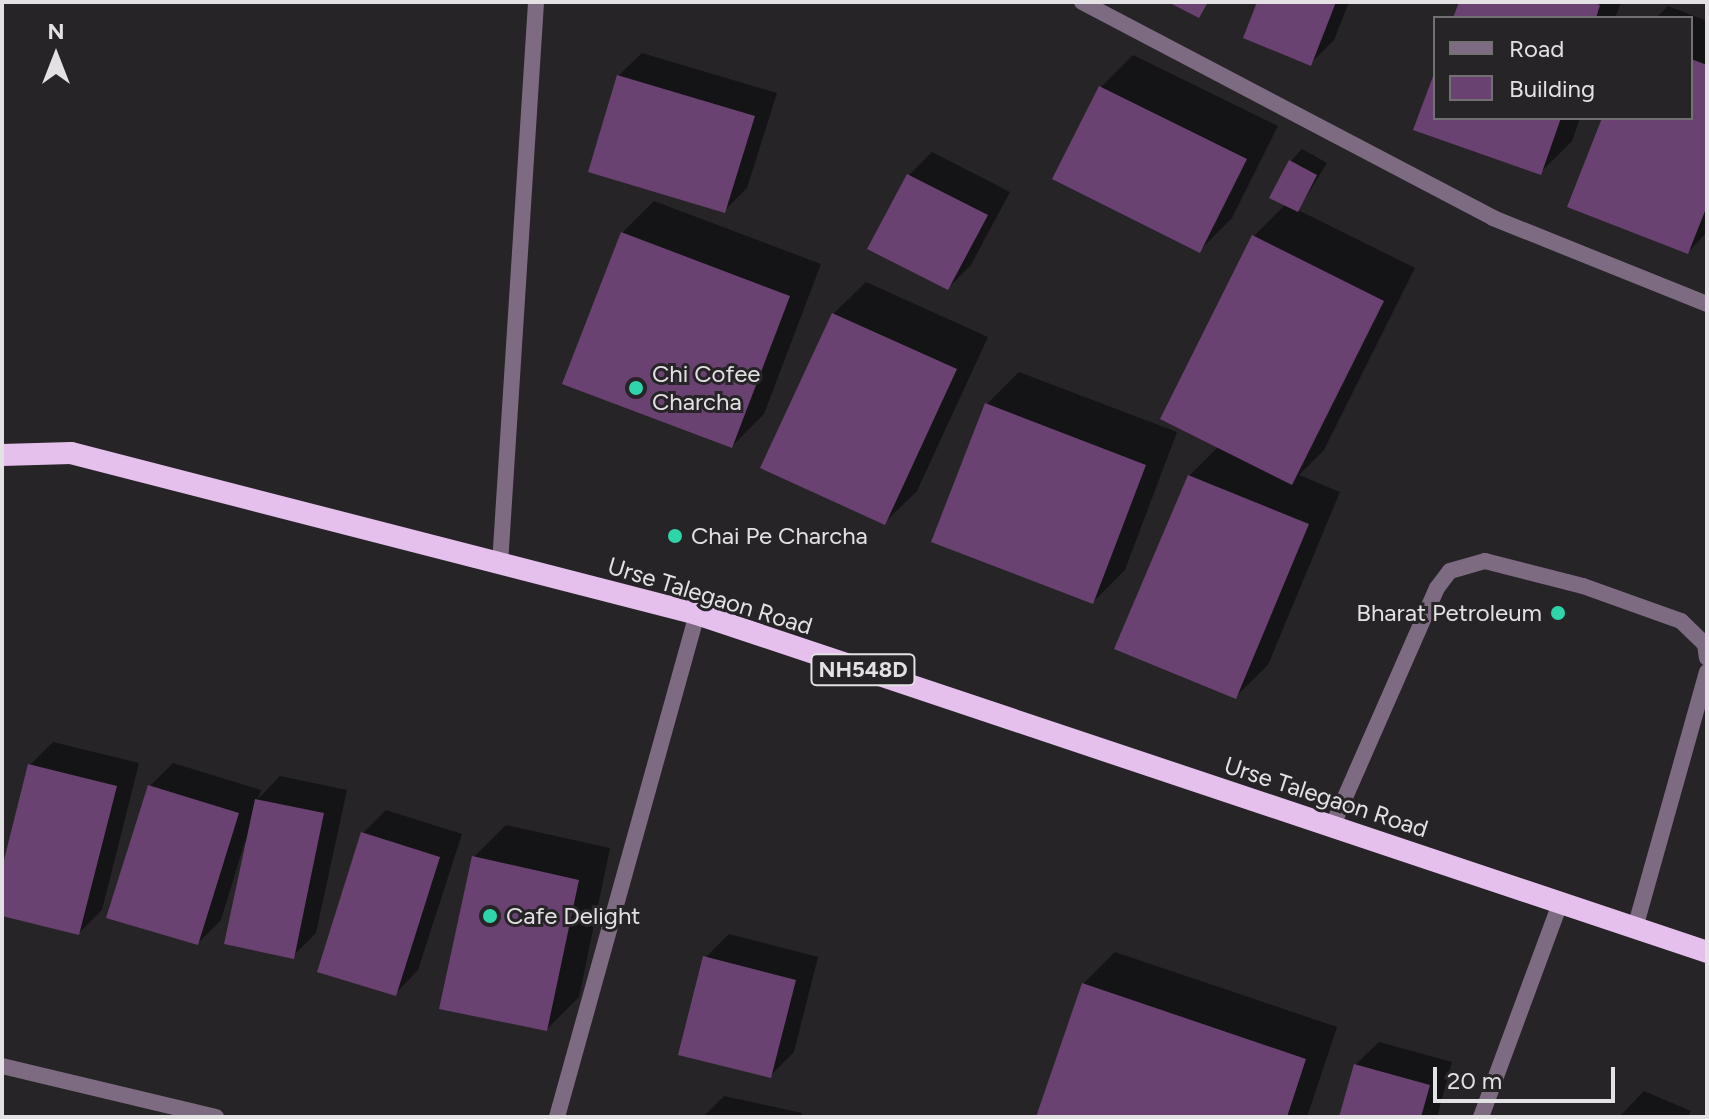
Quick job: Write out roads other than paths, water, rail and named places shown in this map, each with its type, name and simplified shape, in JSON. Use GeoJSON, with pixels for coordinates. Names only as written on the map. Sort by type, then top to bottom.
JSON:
{"type":"FeatureCollection","features":[{"type":"Feature","properties":{"kind":"highway","name":"Urse Talegaon Road"},"geometry":{"type":"LineString","coordinates":[[2,455],[71,453],[697,614],[1707,952]]}},
{"type":"Feature","properties":{"kind":"street"},"geometry":{"type":"LineString","coordinates":[[500,564],[536,2]]}},
{"type":"Feature","properties":{"kind":"street"},"geometry":{"type":"LineString","coordinates":[[1082,2],[1493,218],[1707,304]]}},
{"type":"Feature","properties":{"kind":"street"},"geometry":{"type":"LineString","coordinates":[[1332,827],[1437,588],[1450,571],[1485,561],[1583,586],[1681,621],[1705,644],[1707,658]]}},
{"type":"Feature","properties":{"kind":"street"},"geometry":{"type":"LineString","coordinates":[[557,1117],[697,614]]}},
{"type":"Feature","properties":{"kind":"street"},"geometry":{"type":"LineString","coordinates":[[1635,928],[1707,672]]}},
{"type":"Feature","properties":{"kind":"street"},"geometry":{"type":"LineString","coordinates":[[1481,1117],[1560,903]]}},
{"type":"Feature","properties":{"kind":"street"},"geometry":{"type":"LineString","coordinates":[[2,1066],[216,1117]]}},
{"type":"Feature","properties":{"kind":"place","name":"Chi Cofee Charcha"},"geometry":{"type":"Point","coordinates":[636,388]}},
{"type":"Feature","properties":{"kind":"place","name":"Chai Pe Charcha"},"geometry":{"type":"Point","coordinates":[675,536]}},
{"type":"Feature","properties":{"kind":"place","name":"Bharat Petroleum"},"geometry":{"type":"Point","coordinates":[1558,613]}},
{"type":"Feature","properties":{"kind":"place","name":"Cafe Delight"},"geometry":{"type":"Point","coordinates":[490,916]}}]}
